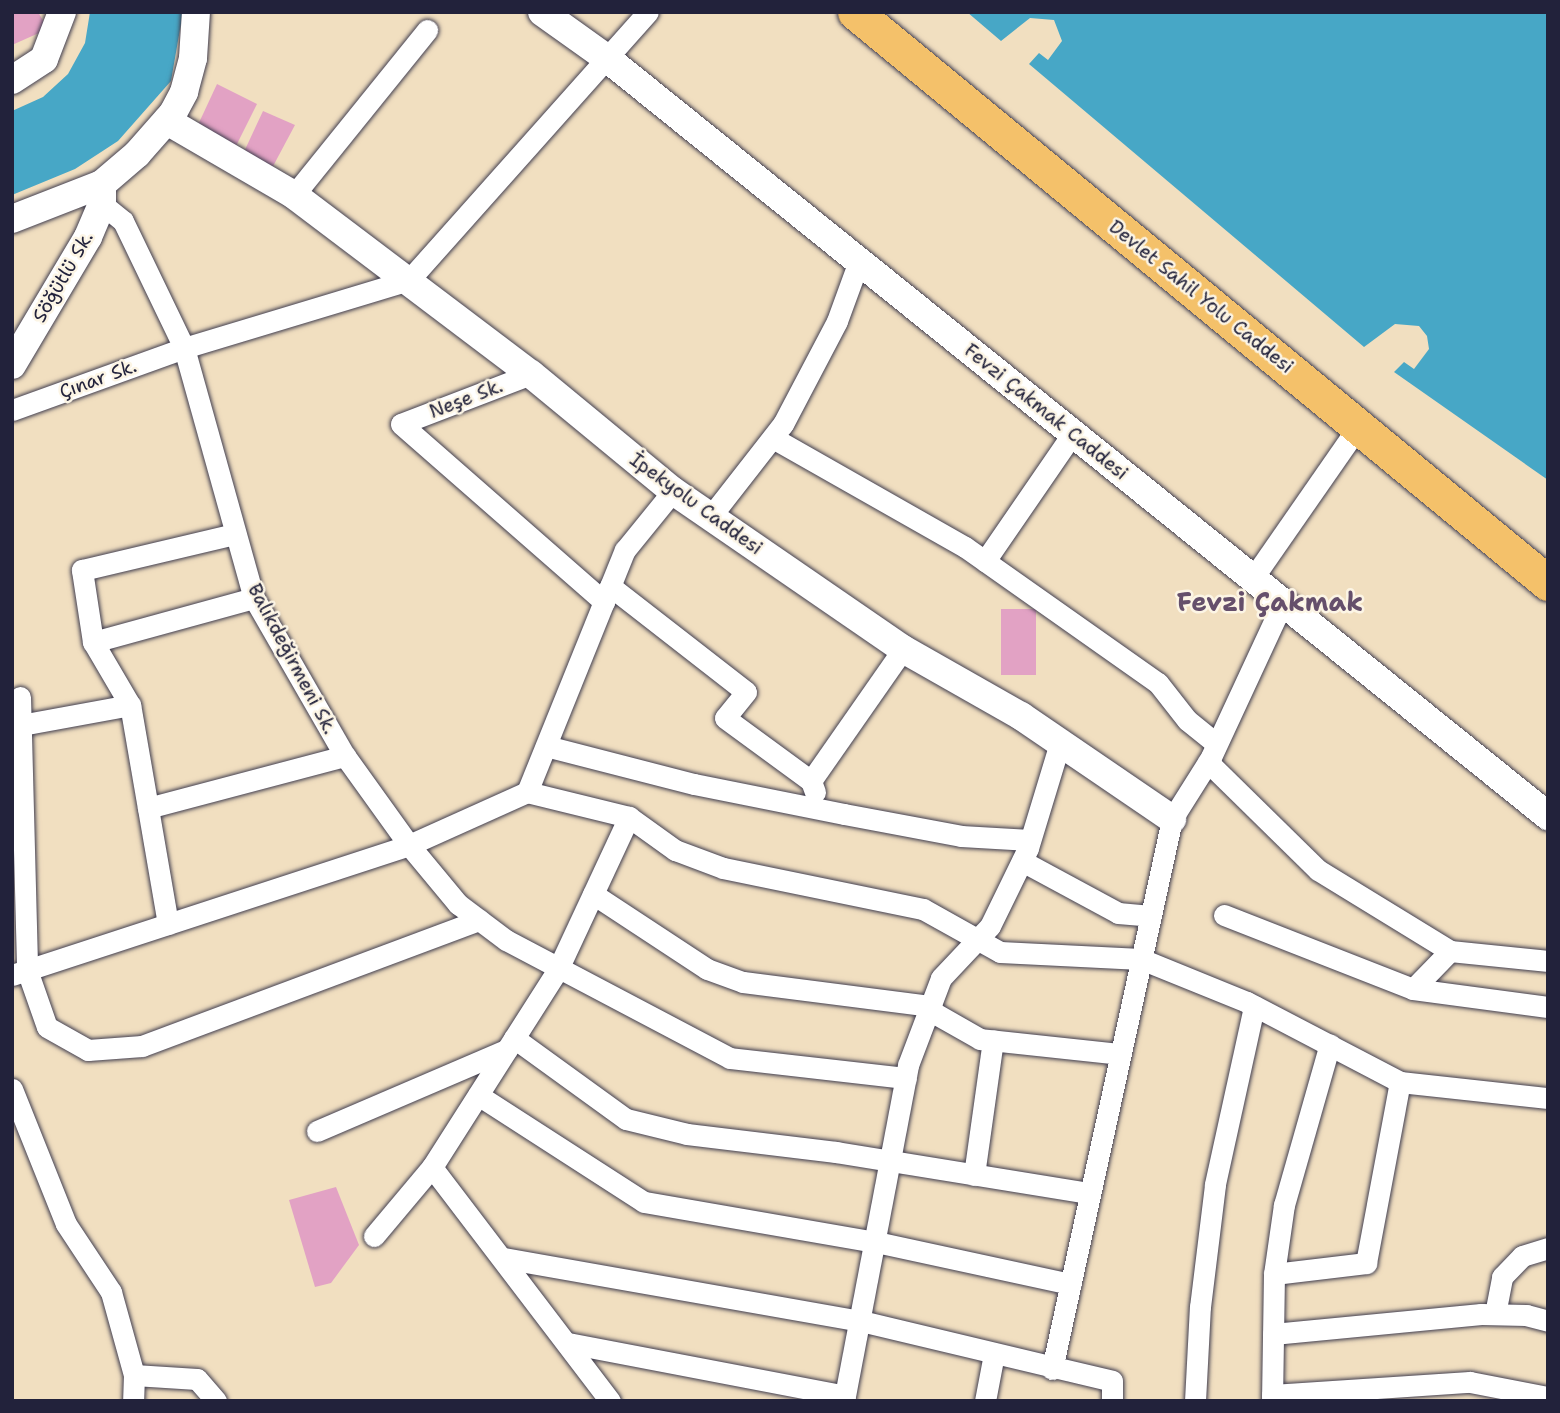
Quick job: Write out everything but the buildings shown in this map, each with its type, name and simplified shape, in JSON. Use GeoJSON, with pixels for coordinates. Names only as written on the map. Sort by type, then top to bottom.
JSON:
{"type":"FeatureCollection","features":[{"type":"Feature","properties":{"kind":"main road","name":"Devlet Sahil Yolu Caddesi"},"geometry":{"type":"LineString","coordinates":[[855,12],[1548,583]]}},
{"type":"Feature","properties":{"kind":"main road","name":"Devlet Sahil Yolu Caddesi"},"geometry":{"type":"LineString","coordinates":[[877,12],[1548,566]]}},
{"type":"Feature","properties":{"kind":"street"},"geometry":{"type":"LineString","coordinates":[[12,80],[44,59],[62,12]]}},
{"type":"Feature","properties":{"kind":"street"},"geometry":{"type":"LineString","coordinates":[[12,219],[102,194],[167,121],[184,92],[190,69],[196,12]]}},
{"type":"Feature","properties":{"kind":"street","name":"Fevzi Çakmak Caddesi"},"geometry":{"type":"LineString","coordinates":[[542,12],[609,60],[1548,816]]}},
{"type":"Feature","properties":{"kind":"street"},"geometry":{"type":"LineString","coordinates":[[409,280],[609,60],[648,12]]}},
{"type":"Feature","properties":{"kind":"street"},"geometry":{"type":"LineString","coordinates":[[294,195],[427,30]]}},
{"type":"Feature","properties":{"kind":"street","name":"İpekyolu Caddesi"},"geometry":{"type":"LineString","coordinates":[[167,121],[294,195],[531,374],[673,491],[903,649],[1060,743],[1171,819]]}},
{"type":"Feature","properties":{"kind":"street","name":"Balıkdeğirmeni Sk."},"geometry":{"type":"LineString","coordinates":[[102,194],[123,221],[184,348],[234,534],[254,597],[345,755],[409,845],[458,904],[558,969],[730,1058],[906,1078]]}},
{"type":"Feature","properties":{"kind":"street","name":"Söğütlü Sk."},"geometry":{"type":"LineString","coordinates":[[12,365],[88,237],[102,194]]}},
{"type":"Feature","properties":{"kind":"street"},"geometry":{"type":"LineString","coordinates":[[711,516],[773,438],[837,321],[859,261]]}},
{"type":"Feature","properties":{"kind":"street","name":"Çınar Sk."},"geometry":{"type":"LineString","coordinates":[[12,411],[184,348],[409,280]]}},
{"type":"Feature","properties":{"kind":"street","name":"Neşe Sk."},"geometry":{"type":"LineString","coordinates":[[531,374],[401,424],[607,594]]}},
{"type":"Feature","properties":{"kind":"street"},"geometry":{"type":"LineString","coordinates":[[1253,578],[1359,427]]}},
{"type":"Feature","properties":{"kind":"street"},"geometry":{"type":"LineString","coordinates":[[985,561],[1073,433]]}},
{"type":"Feature","properties":{"kind":"street"},"geometry":{"type":"LineString","coordinates":[[773,438],[985,561],[1158,683],[1212,753],[1318,870],[1450,951],[1548,961]]}},
{"type":"Feature","properties":{"kind":"street"},"geometry":{"type":"LineString","coordinates":[[527,792],[625,550],[673,491]]}},
{"type":"Feature","properties":{"kind":"street"},"geometry":{"type":"LineString","coordinates":[[168,923],[130,705],[93,642],[82,570],[234,534]]}},
{"type":"Feature","properties":{"kind":"street"},"geometry":{"type":"LineString","coordinates":[[607,594],[746,692],[725,718],[811,781],[820,809]]}},
{"type":"Feature","properties":{"kind":"street"},"geometry":{"type":"LineString","coordinates":[[93,642],[254,597]]}},
{"type":"Feature","properties":{"kind":"street"},"geometry":{"type":"LineString","coordinates":[[1052,1369],[1171,819],[1212,753],[1283,602]]}},
{"type":"Feature","properties":{"kind":"street"},"geometry":{"type":"LineString","coordinates":[[811,781],[903,649]]}},
{"type":"Feature","properties":{"kind":"street"},"geometry":{"type":"LineString","coordinates":[[20,697],[20,972],[47,1027],[88,1050],[142,1046],[479,920]]}},
{"type":"Feature","properties":{"kind":"street"},"geometry":{"type":"LineString","coordinates":[[21,725],[130,705]]}},
{"type":"Feature","properties":{"kind":"street"},"geometry":{"type":"LineString","coordinates":[[568,1343],[845,1398],[906,1078],[941,978],[990,926],[1022,861],[1060,743]]}},
{"type":"Feature","properties":{"kind":"street"},"geometry":{"type":"LineString","coordinates":[[546,746],[694,784],[820,809],[961,836],[1030,840]]}},
{"type":"Feature","properties":{"kind":"street"},"geometry":{"type":"LineString","coordinates":[[148,808],[345,755]]}},
{"type":"Feature","properties":{"kind":"street"},"geometry":{"type":"LineString","coordinates":[[20,972],[409,845],[527,792],[629,817],[675,850],[723,868],[923,909],[980,937],[1000,952],[1141,959],[1254,1006],[1400,1082],[1548,1098]]}},
{"type":"Feature","properties":{"kind":"street"},"geometry":{"type":"LineString","coordinates":[[374,1236],[432,1167],[558,969],[629,817]]}},
{"type":"Feature","properties":{"kind":"street"},"geometry":{"type":"LineString","coordinates":[[1022,861],[1118,913],[1150,916]]}},
{"type":"Feature","properties":{"kind":"street"},"geometry":{"type":"LineString","coordinates":[[593,894],[707,969],[743,982],[930,1008],[980,1039],[1120,1054]]}},
{"type":"Feature","properties":{"kind":"street"},"geometry":{"type":"LineString","coordinates":[[1224,915],[1413,989],[1548,1007]]}},
{"type":"Feature","properties":{"kind":"street"},"geometry":{"type":"LineString","coordinates":[[1413,989],[1450,951]]}},
{"type":"Feature","properties":{"kind":"street"},"geometry":{"type":"LineString","coordinates":[[1195,1401],[1200,1307],[1215,1184],[1254,1006]]}},
{"type":"Feature","properties":{"kind":"street"},"geometry":{"type":"LineString","coordinates":[[974,1175],[993,1040]]}},
{"type":"Feature","properties":{"kind":"street"},"geometry":{"type":"LineString","coordinates":[[317,1131],[510,1044]]}},
{"type":"Feature","properties":{"kind":"street"},"geometry":{"type":"LineString","coordinates":[[510,1044],[626,1119],[687,1134],[1090,1193]]}},
{"type":"Feature","properties":{"kind":"street"},"geometry":{"type":"LineString","coordinates":[[1330,1044],[1284,1205],[1274,1274],[1272,1398],[1470,1382],[1548,1396]]}},
{"type":"Feature","properties":{"kind":"street"},"geometry":{"type":"LineString","coordinates":[[1274,1274],[1366,1263],[1400,1082]]}},
{"type":"Feature","properties":{"kind":"street"},"geometry":{"type":"LineString","coordinates":[[12,1089],[66,1224],[111,1293],[134,1375],[133,1401]]}},
{"type":"Feature","properties":{"kind":"street"},"geometry":{"type":"LineString","coordinates":[[478,1095],[644,1202],[876,1242],[1071,1284]]}},
{"type":"Feature","properties":{"kind":"street"},"geometry":{"type":"LineString","coordinates":[[432,1167],[610,1401]]}},
{"type":"Feature","properties":{"kind":"street"},"geometry":{"type":"LineString","coordinates":[[1495,1314],[1502,1277],[1522,1256],[1548,1248]]}},
{"type":"Feature","properties":{"kind":"street"},"geometry":{"type":"LineString","coordinates":[[503,1258],[861,1321],[1052,1369],[1112,1381],[1112,1401]]}},
{"type":"Feature","properties":{"kind":"street"},"geometry":{"type":"LineString","coordinates":[[1273,1334],[1495,1314],[1548,1321]]}},
{"type":"Feature","properties":{"kind":"street"},"geometry":{"type":"LineString","coordinates":[[985,1401],[994,1354]]}},
{"type":"Feature","properties":{"kind":"street"},"geometry":{"type":"LineString","coordinates":[[134,1375],[197,1379],[216,1401]]}},
{"type":"Feature","properties":{"kind":"water"},"geometry":{"type":"Polygon","coordinates":[[[90,12],[183,12],[171,81],[118,141],[75,169],[12,195],[12,111],[43,97],[68,74],[85,43],[90,12]]]}},
{"type":"Feature","properties":{"kind":"water"},"geometry":{"type":"Polygon","coordinates":[[[967,12],[1548,12],[1548,480],[1394,372],[1404,362],[1414,369],[1429,349],[1427,336],[1419,326],[1395,324],[1364,347],[1029,64],[1039,53],[1048,60],[1062,41],[1054,20],[1030,18],[1001,41],[967,12]]]}},
{"type":"Feature","properties":{"kind":"district","name":"Fevzi Çakmak"},"geometry":{"type":"Point","coordinates":[1270,602]}}]}
